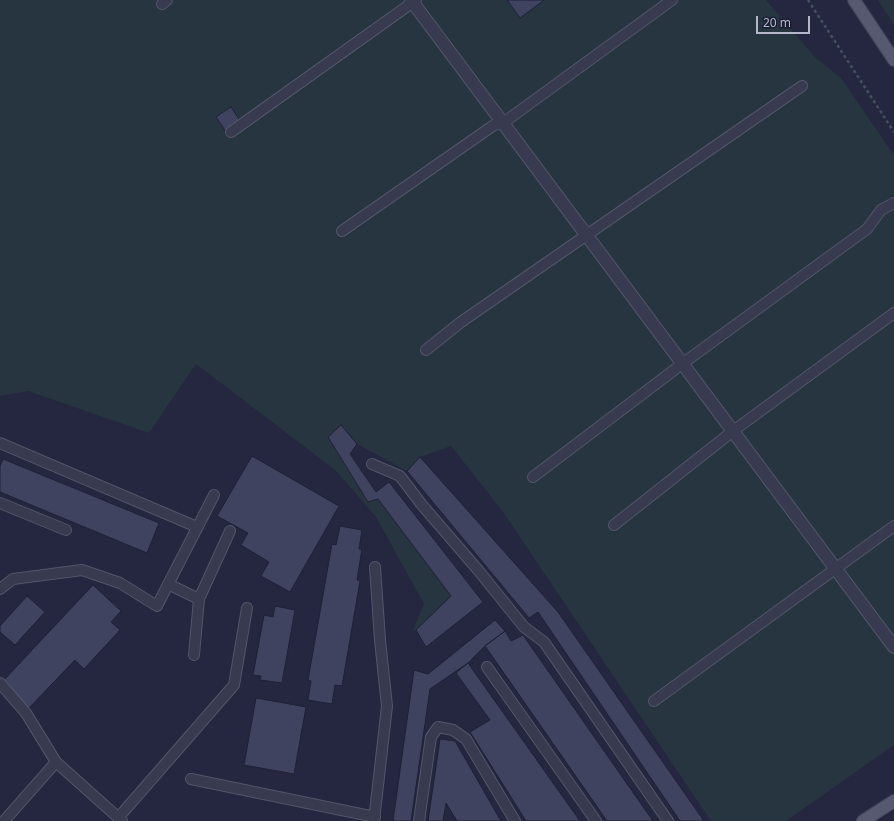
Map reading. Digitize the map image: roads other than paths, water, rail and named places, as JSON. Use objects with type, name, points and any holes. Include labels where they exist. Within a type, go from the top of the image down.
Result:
[{"type":"main road","points":[[854,0],[894,60]]},
{"type":"main road","points":[[863,821],[894,801]]},
{"type":"street","points":[[413,1],[894,647]]},
{"type":"lane","points":[[342,231],[494,125],[503,123],[672,0]]},
{"type":"lane","points":[[231,132],[413,1]]},
{"type":"lane","points":[[426,350],[462,322],[802,86]]},
{"type":"lane","points":[[533,477],[682,364],[867,229],[880,210],[894,203]]},
{"type":"lane","points":[[614,525],[733,431],[894,313]]},
{"type":"lane","points":[[0,443],[197,527]]},
{"type":"lane","points":[[372,464],[400,476],[422,505],[478,570],[524,627],[544,642],[668,821]]},
{"type":"lane","points":[[0,589],[13,579],[82,570],[120,583],[157,606],[214,495]]},
{"type":"lane","points":[[0,503],[66,530]]},
{"type":"lane","points":[[654,701],[894,526]]},
{"type":"lane","points":[[194,655],[199,599],[230,531]]},
{"type":"lane","points":[[191,779],[374,819],[387,706],[380,640],[375,567]]},
{"type":"lane","points":[[168,584],[199,599]]},
{"type":"lane","points":[[0,684],[26,713],[56,762],[120,819],[234,685],[247,608]]},
{"type":"lane","points":[[487,667],[596,821]]},
{"type":"lane","points":[[419,821],[431,737],[438,727],[453,730],[466,739],[515,821]]},
{"type":"lane","points":[[4,821],[56,762]]}]
